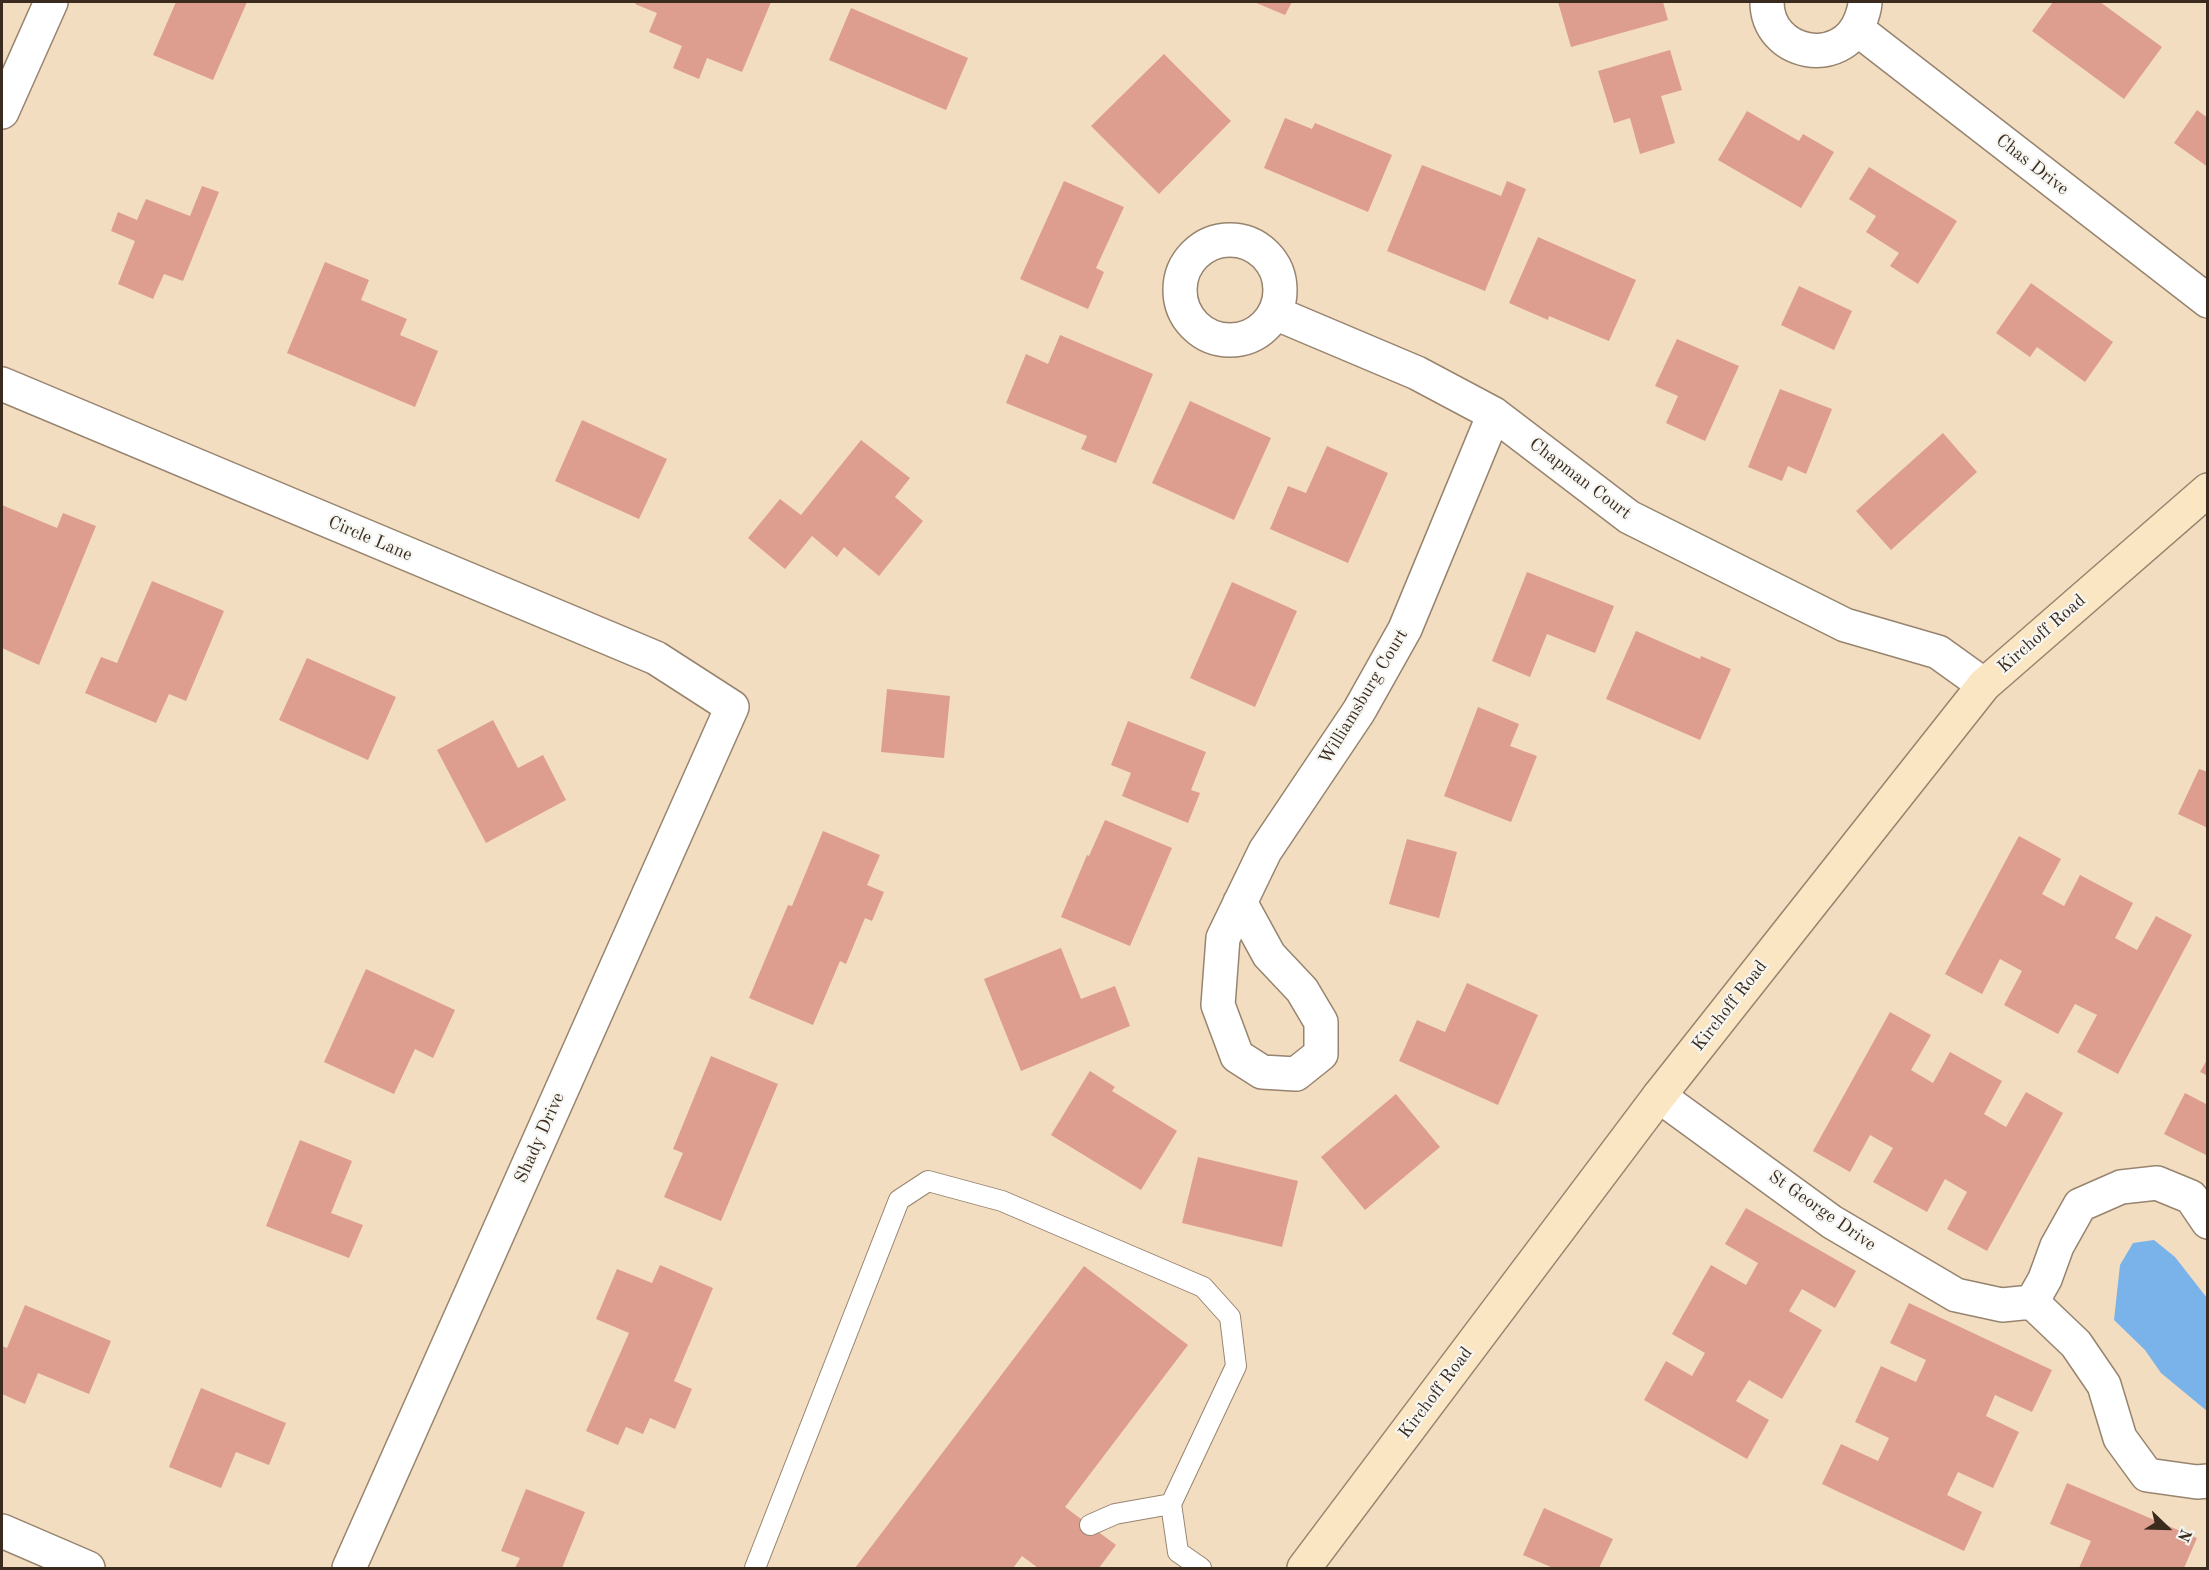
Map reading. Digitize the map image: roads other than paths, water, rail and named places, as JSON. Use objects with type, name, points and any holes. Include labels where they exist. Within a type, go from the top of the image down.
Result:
[{"type":"main road","name":"Kirchoff Road","points":[[1304,1569],[1659,1096],[1984,685],[2208,490]]},
{"type":"street","points":[[2,112],[51,2]]},
{"type":"street","name":"Chas Drive","points":[[1767,2],[1772,24],[1782,38],[1801,49],[1818,51],[1833,48],[1848,39],[1861,15],[2208,301]]},
{"type":"street","name":"Chapman Court","points":[[1275,313],[1417,373],[1494,414],[1629,517],[1845,625],[1938,652],[1984,685]]},
{"type":"street","name":"Circle Lane","points":[[2,384],[656,658],[732,707]]},
{"type":"street","name":"Williamsburg Court","points":[[1240,902],[1269,955],[1302,990],[1321,1022],[1320,1054],[1296,1074],[1262,1072],[1237,1056],[1218,1005],[1223,938],[1240,902],[1265,851],[1359,711],[1405,628],[1494,414]]},
{"type":"street","name":"Shady Drive","points":[[349,1569],[732,707]]},
{"type":"street","name":"St George Drive","points":[[1659,1096],[1832,1222],[1956,1294],[2002,1305],[2032,1302]]},
{"type":"street","points":[[2208,1222],[2191,1197],[2157,1183],[2121,1187],[2080,1206],[2057,1245],[2045,1279],[2032,1302],[2076,1344],[2104,1384],[2120,1438],[2147,1475],[2197,1482],[2208,1481]]},
{"type":"street","points":[[2,1531],[88,1569]]},
{"type":"lane","points":[[755,1569],[899,1200],[928,1180],[1002,1201],[1203,1287],[1230,1317],[1236,1366],[1171,1504],[1179,1552],[1201,1569]]},
{"type":"lane","points":[[1090,1525],[1115,1514],[1171,1504]]},
{"type":"water","points":[[2154,1240],[2175,1257],[2207,1298],[2207,1411],[2161,1373],[2145,1350],[2114,1320],[2120,1265],[2133,1243]]}]
